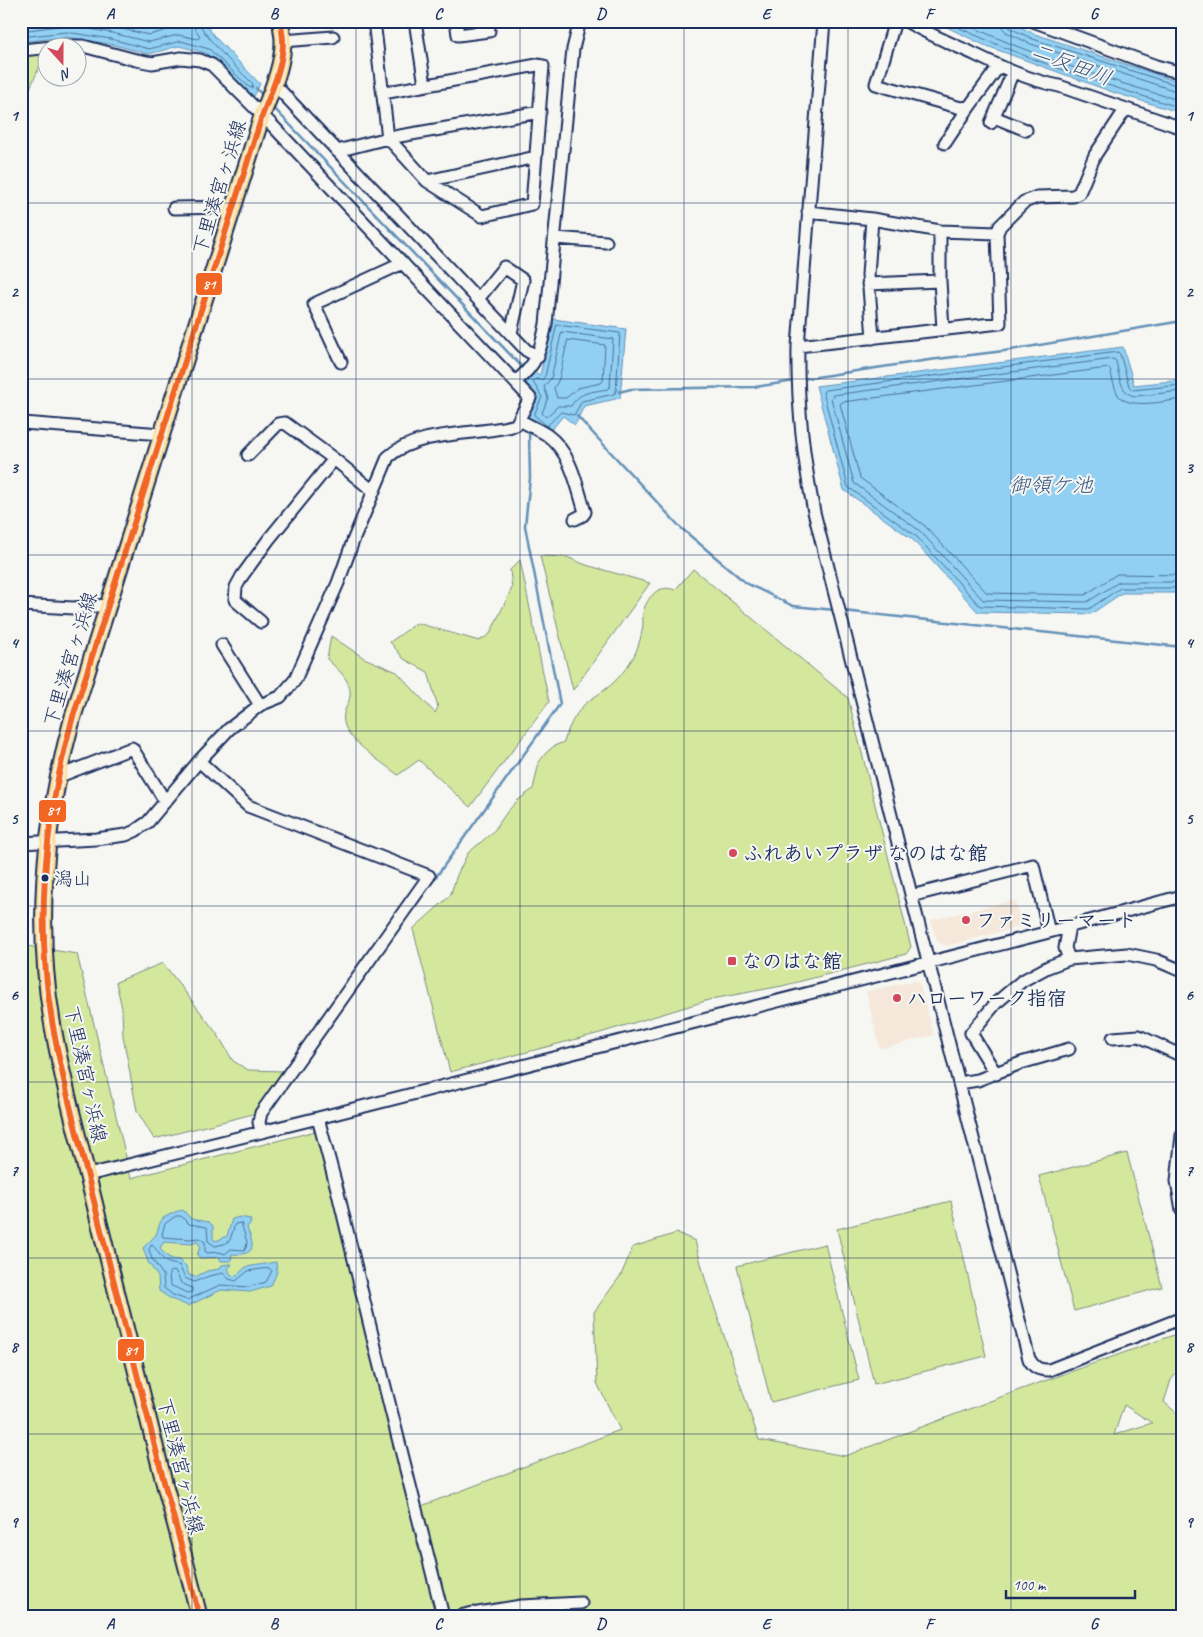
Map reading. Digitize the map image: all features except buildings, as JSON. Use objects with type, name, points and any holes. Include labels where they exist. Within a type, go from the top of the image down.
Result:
[{"type":"main road","name":"下里湊宮ヶ浜線","points":[[199,1616],[58,1052],[48,988],[44,919],[48,843],[57,777],[72,720],[262,116],[274,84],[281,58],[283,41],[281,21]]},
{"type":"street","points":[[374,21],[388,138],[427,180],[482,216],[532,204],[543,66],[537,65],[383,93]]},
{"type":"street","points":[[415,21],[425,85]]},
{"type":"street","points":[[456,21],[458,35],[489,31],[488,21]]},
{"type":"street","points":[[516,381],[535,361],[546,324],[573,49],[580,21]]},
{"type":"street","points":[[824,21],[797,375],[809,486],[1029,1359],[1035,1367],[1041,1370],[1049,1370],[1182,1318]]},
{"type":"street","points":[[895,21],[876,84],[961,108],[969,107]]},
{"type":"street","points":[[906,21],[1013,72],[1182,128]]},
{"type":"street","points":[[1033,21],[1053,25],[1156,66],[1182,73]]},
{"type":"street","points":[[283,41],[333,36]]},
{"type":"street","points":[[21,50],[83,46],[152,63],[181,58],[200,60],[212,66],[403,263],[530,398],[516,425],[502,429],[460,433],[402,447],[388,458],[353,540],[338,583],[295,680],[280,697],[260,705],[230,729],[199,761],[148,822],[126,835],[48,843],[21,843]]},
{"type":"street","points":[[945,142],[999,66]]},
{"type":"street","points":[[1013,72],[993,120],[1026,130]]},
{"type":"street","points":[[274,84],[535,361]]},
{"type":"street","points":[[798,346],[1000,323],[997,234],[1000,226],[1024,202],[1037,197],[1073,196],[1079,193],[1095,155],[1125,110]]},
{"type":"street","points":[[338,151],[388,138],[540,112]]},
{"type":"street","points":[[427,180],[536,157]]},
{"type":"street","points":[[174,208],[234,207]]},
{"type":"street","points":[[808,212],[872,219],[940,231],[997,234]]},
{"type":"street","points":[[872,219],[868,284],[873,338]]},
{"type":"street","points":[[940,231],[940,281],[943,329]]},
{"type":"street","points":[[554,238],[606,242]]},
{"type":"street","points":[[341,362],[314,304],[403,263]]},
{"type":"street","points":[[478,299],[504,267],[523,280],[511,334]]},
{"type":"street","points":[[868,284],[940,281]]},
{"type":"street","points":[[519,420],[547,436],[565,456],[574,474],[585,512],[583,516],[575,519]]},
{"type":"street","points":[[23,423],[161,434]]},
{"type":"street","points":[[248,455],[278,424],[285,423],[373,491]]},
{"type":"street","points":[[261,622],[235,600],[236,587],[269,539],[334,459]]},
{"type":"street","points":[[21,605],[73,608],[107,605]]},
{"type":"street","points":[[222,645],[260,705]]},
{"type":"street","points":[[57,777],[132,748],[165,801]]},
{"type":"street","points":[[199,761],[248,806],[428,876],[261,1113],[259,1122],[261,1132]]},
{"type":"street","points":[[912,896],[1033,866],[1049,932]]},
{"type":"street","points":[[88,1175],[1049,932],[1182,896]]},
{"type":"street","points":[[1069,926],[1065,948],[1069,959]]},
{"type":"street","points":[[996,1074],[971,1033],[996,1003],[1022,981],[1048,967],[1069,959],[1126,954],[1156,960],[1182,971]]},
{"type":"street","points":[[1113,1038],[1139,1036],[1182,1056]]},
{"type":"street","points":[[959,1083],[978,1080],[1021,1063],[1069,1049]]},
{"type":"street","points":[[318,1118],[443,1616]]},
{"type":"street","points":[[1182,1135],[1178,1163],[1178,1181],[1182,1210]]},
{"type":"street","points":[[460,1616],[481,1615],[521,1606],[581,1603]]},
{"type":"shaded area","points":[[1015,900],[1022,926],[947,946],[937,941],[931,920]]},
{"type":"shaded area","points":[[915,981],[919,982],[934,1035],[880,1049],[866,991]]},
{"type":"green space","points":[[21,21],[60,21],[52,38],[38,38],[38,70],[21,108]]},
{"type":"green space","points":[[540,556],[567,557],[586,565],[650,583],[573,690]]},
{"type":"green space","points":[[520,560],[549,702],[470,807],[419,760],[398,775],[354,740],[344,721],[344,713],[350,696],[349,685],[343,675],[327,659],[331,636],[364,658],[397,672],[435,713],[438,707],[428,672],[404,659],[390,642],[417,623],[479,641],[490,634],[512,588],[510,570]]},
{"type":"green space","points":[[693,569],[848,698],[911,947],[906,954],[782,986],[712,999],[600,1033],[450,1072],[413,929],[450,896],[457,875],[468,853],[493,832],[517,801],[533,789],[539,762],[554,746],[564,742],[567,732],[580,709],[610,686],[626,669],[638,647],[643,628],[643,611],[652,595],[665,588],[675,590]]},
{"type":"green space","points":[[21,945],[77,954],[131,1178],[316,1131],[411,1510],[620,1430],[597,1383],[594,1312],[621,1275],[633,1247],[677,1233],[695,1241],[706,1282],[759,1440],[845,1456],[1022,1389],[1182,1332],[1182,1365],[1171,1380],[1164,1402],[1179,1415],[1182,1415],[1182,1616],[21,1616]],"holes":[[[1124,1405],[1152,1423],[1114,1435]]]},
{"type":"green space","points":[[163,963],[218,1035],[233,1061],[248,1070],[283,1071],[257,1113],[154,1139],[137,1111],[123,1036],[122,1008],[116,982]]},
{"type":"green space","points":[[1127,1153],[1162,1287],[1074,1311],[1039,1176]]},
{"type":"green space","points":[[951,1201],[986,1356],[874,1384],[837,1229]]},
{"type":"green space","points":[[825,1244],[859,1380],[771,1402],[737,1266]]},
{"type":"water","points":[[21,21],[204,21],[214,36],[260,84],[253,98],[206,53],[179,46],[149,54],[88,41],[88,38],[38,38],[38,40],[21,42]]},
{"type":"water","name":"二反田川","points":[[934,21],[1008,21],[1035,34],[1182,83],[1182,113],[1115,93],[984,45]]},
{"type":"water","points":[[553,319],[626,329],[620,398],[584,406],[575,425],[563,416],[548,434],[527,416],[537,397],[526,383],[533,371],[540,375]]},
{"type":"water","name":"御領ケ池","points":[[1123,347],[1134,385],[1182,380],[1182,593],[1122,593],[1091,614],[978,612],[912,539],[844,490],[816,386]]},
{"type":"water","points":[[183,1210],[191,1219],[209,1222],[213,1226],[213,1239],[216,1241],[227,1236],[232,1219],[240,1217],[250,1219],[251,1223],[247,1227],[252,1248],[244,1254],[232,1254],[231,1261],[221,1261],[219,1257],[200,1258],[197,1255],[200,1247],[197,1242],[191,1244],[164,1242],[160,1248],[171,1258],[180,1260],[186,1266],[189,1275],[195,1277],[207,1271],[219,1269],[222,1265],[232,1264],[228,1269],[231,1275],[236,1276],[246,1267],[276,1262],[277,1272],[271,1286],[250,1292],[221,1290],[188,1306],[171,1299],[159,1291],[158,1277],[148,1262],[143,1248],[156,1235],[163,1218]]},
{"type":"waterway","points":[[256,88],[264,97]]},
{"type":"waterway","points":[[271,105],[525,370]]},
{"type":"waterway","points":[[803,379],[1004,351],[1182,321]]},
{"type":"waterway","points":[[619,392],[631,389],[755,387],[795,381]]},
{"type":"waterway","points":[[577,416],[681,528],[746,583],[793,606],[835,610]]},
{"type":"waterway","points":[[418,902],[560,704],[525,526],[530,478],[529,433]]},
{"type":"waterway","points":[[843,611],[1182,647]]},
{"type":"transit line","name":"81","points":[[199,1616],[62,1071],[47,983],[44,907],[49,832],[55,794],[72,720],[262,116],[279,70],[283,41],[281,21]]},
{"type":"place","name":"ふれあいプラザ なのはな館","points":[[733,853]]},
{"type":"place","name":"潟山","points":[[45,878]]},
{"type":"place","name":"ファミリーマート","points":[[966,920]]},
{"type":"place","name":"なのはな館","points":[[732,961]]},
{"type":"place","name":"ハローワーク指宿","points":[[897,998]]}]
